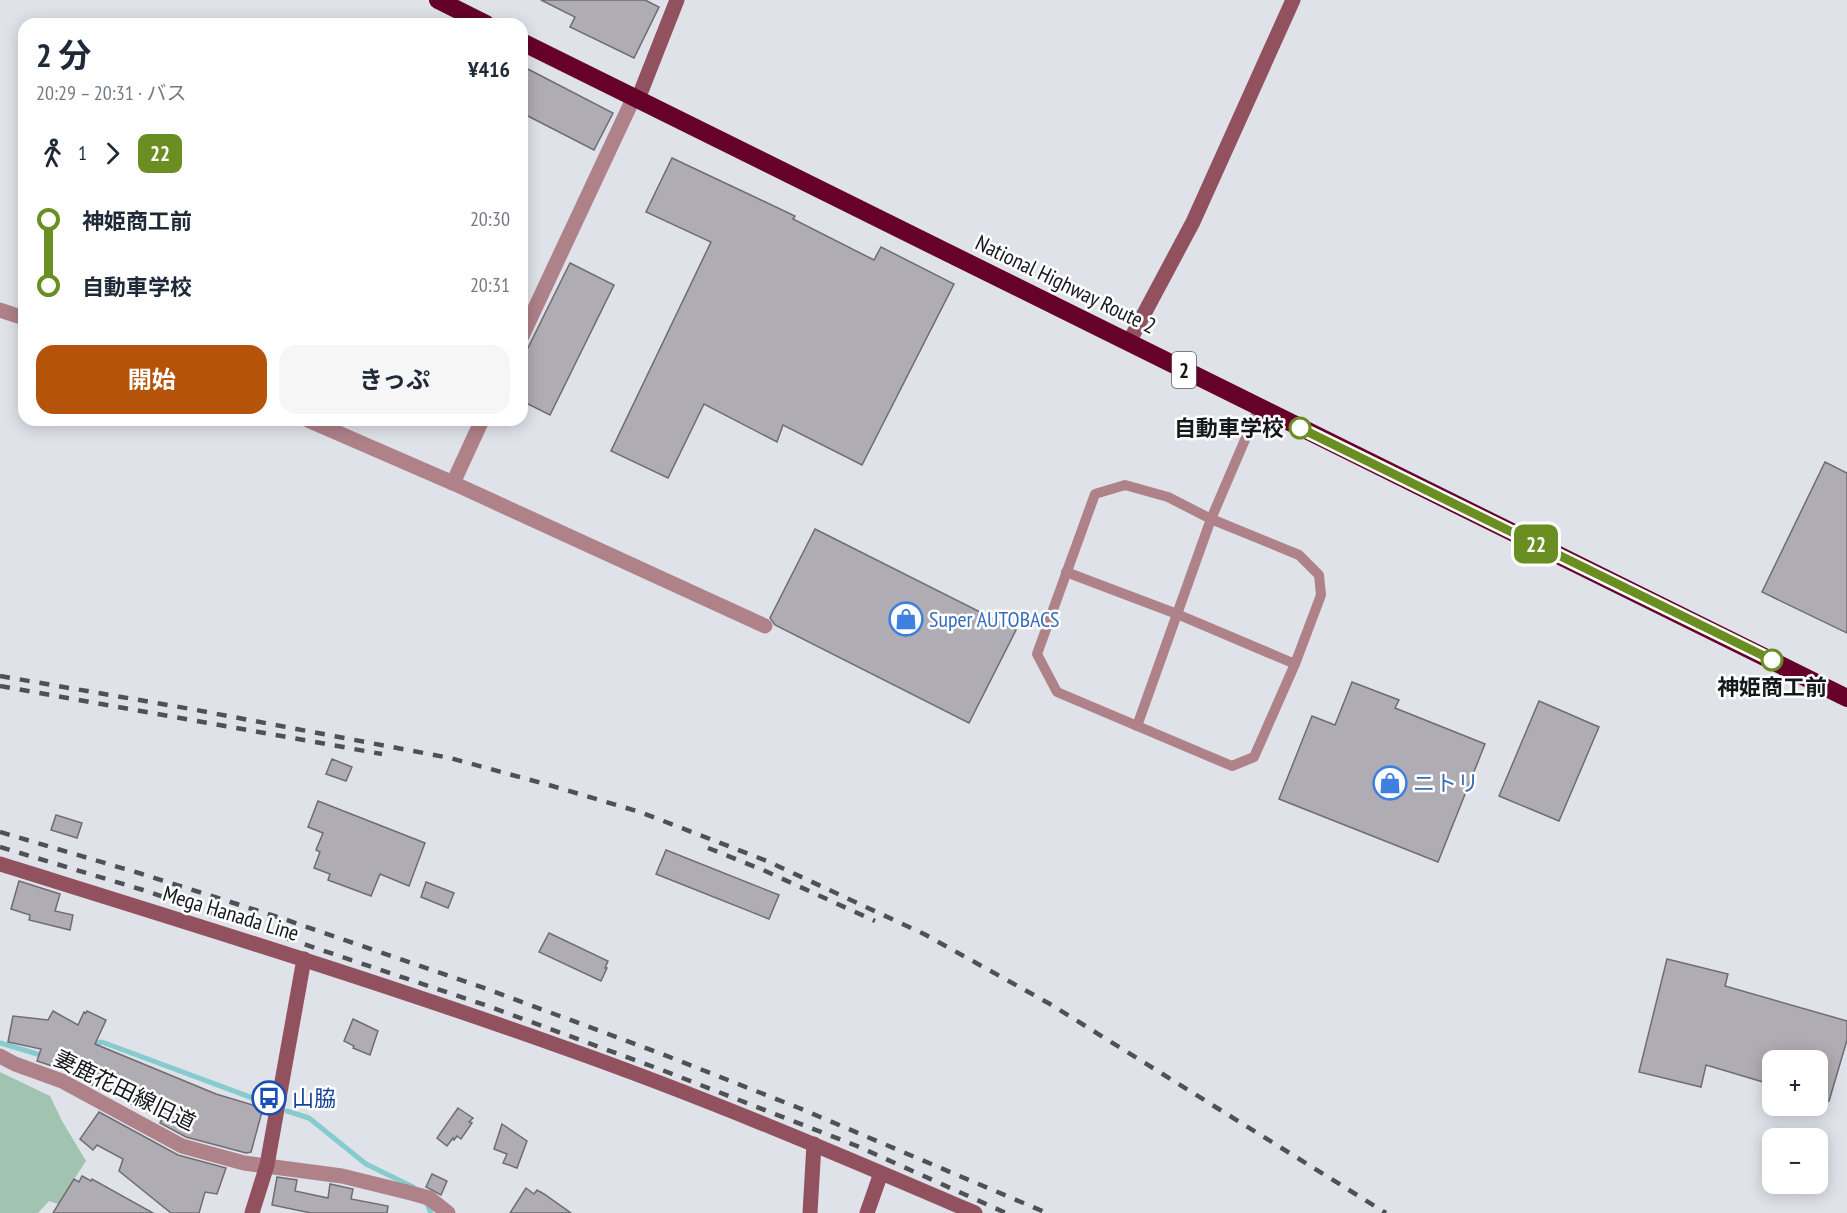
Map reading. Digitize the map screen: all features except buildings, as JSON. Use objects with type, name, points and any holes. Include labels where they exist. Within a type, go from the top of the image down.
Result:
[{"type":"highway","points":[[438,0],[474,18]]},
{"type":"highway","name":"National Highway Route 2","points":[[528,45],[1847,698]]},
{"type":"street","points":[[528,323],[636,98],[677,0]]},
{"type":"street","points":[[1129,342],[1193,222],[1293,0]]},
{"type":"street","points":[[0,310],[18,316]]},
{"type":"street","points":[[322,426],[453,483],[765,626]]},
{"type":"street","points":[[453,483],[479,426]]},
{"type":"street","name":"Mega Hanada Line","points":[[0,864],[304,959],[267,1166],[252,1213]]},
{"type":"street","points":[[304,959],[566,1048],[814,1144],[975,1213]]},
{"type":"street","name":"妻鹿花田線旧道","points":[[0,1056],[15,1064],[62,1081],[182,1146],[244,1163],[342,1176],[411,1193],[429,1198],[448,1213]]},
{"type":"street","points":[[810,1213],[814,1144]]},
{"type":"street","points":[[867,1213],[882,1173]]},
{"type":"lane","points":[[1137,726],[1211,519],[1259,407]]},
{"type":"lane","points":[[1125,485],[1168,497],[1211,519],[1299,555],[1319,574],[1321,595],[1295,664],[1254,757],[1232,766],[1057,692],[1037,654],[1066,572],[1095,494],[1125,485]]},
{"type":"lane","points":[[1066,572],[1177,614],[1295,664]]},
{"type":"green space","points":[[0,1072],[50,1096],[86,1161],[58,1204],[49,1201],[38,1213],[0,1213]]},
{"type":"waterway","points":[[88,1045],[102,1042],[266,1103]]},
{"type":"waterway","points":[[0,1043],[44,1056]]},
{"type":"waterway","points":[[287,1111],[309,1118],[366,1164],[413,1187]]},
{"type":"waterway","points":[[426,1202],[431,1213]]},
{"type":"railway","points":[[0,676],[450,758],[640,812],[767,861],[924,934],[1050,1004],[1386,1213]]},
{"type":"railway","points":[[0,686],[382,754]]},
{"type":"railway","points":[[0,832],[281,918],[487,989],[799,1108],[1047,1213]]},
{"type":"railway","points":[[0,847],[143,890],[485,1005],[662,1070],[857,1146],[1006,1213]]},
{"type":"railway","points":[[708,848],[763,870],[875,921]]},
{"type":"bus line","name":"22","points":[[1300,428],[1772,660]]},
{"type":"place","name":"自動車学校","points":[[1300,428]]},
{"type":"place","name":"Super AUTOBACS","points":[[906,619]]},
{"type":"place","name":"神姫商工前","points":[[1772,660]]},
{"type":"place","name":"ニトリ","points":[[1390,783]]},
{"type":"place","name":"山脇","points":[[269,1098]]}]
